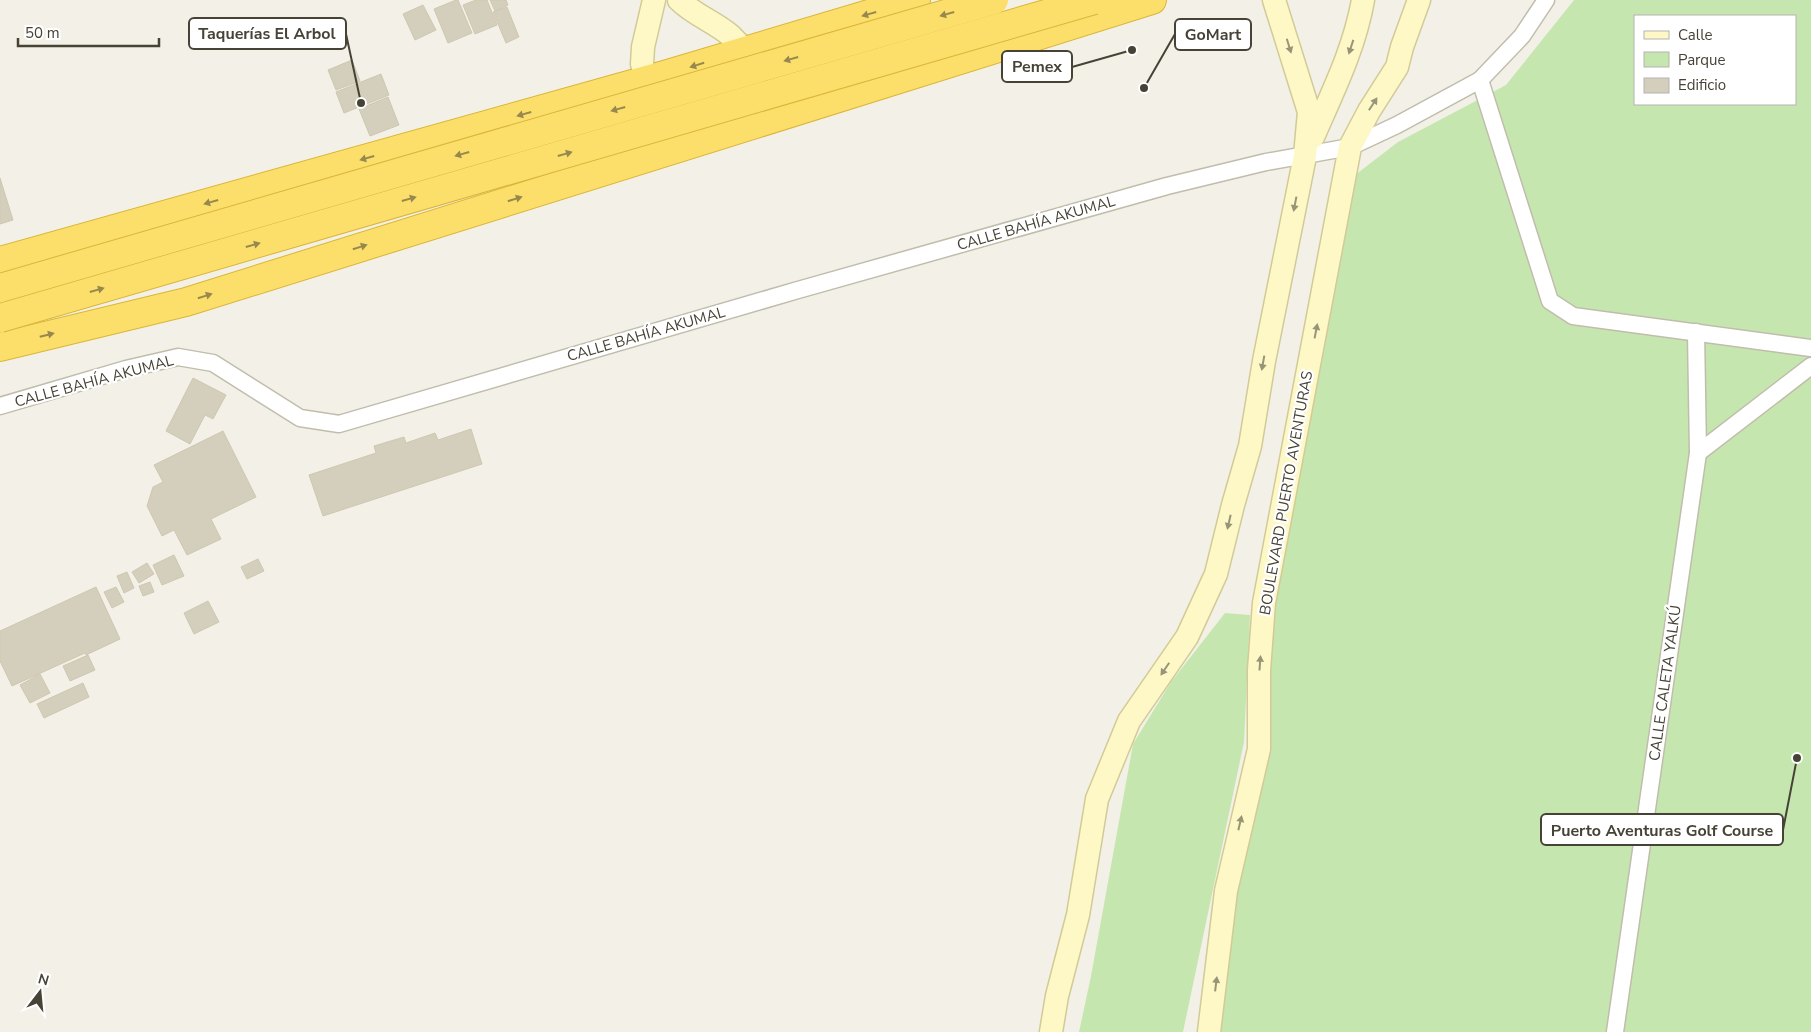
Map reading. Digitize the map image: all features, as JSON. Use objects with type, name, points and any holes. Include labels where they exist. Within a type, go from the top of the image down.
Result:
[{"type":"highway","points":[[0,261],[646,80],[916,0]]},
{"type":"highway","points":[[0,288],[994,0]]},
{"type":"highway","points":[[0,318],[1094,0]]},
{"type":"highway","points":[[0,347],[186,302],[1152,0]]},
{"type":"street","points":[[654,0],[643,47],[642,64],[657,110],[673,133],[688,144]]},
{"type":"street","points":[[679,0],[688,9],[730,35],[744,51],[758,82],[760,106],[756,125]]},
{"type":"street","points":[[1052,1032],[1057,996],[1078,915],[1097,799],[1129,722],[1186,637],[1216,574],[1250,446],[1264,361],[1305,156],[1309,112],[1274,0]]},
{"type":"street","points":[[1305,156],[1346,62],[1358,26],[1363,0]]},
{"type":"street","name":"BOULEVARD PUERTO AVENTURAS","points":[[1209,1032],[1226,891],[1259,749],[1259,670],[1264,603],[1350,147],[1369,111],[1397,67],[1419,0]]},
{"type":"street","name":"CALLE BAHÍA AKUMAL","points":[[0,406],[126,369],[178,357],[213,363],[300,418],[339,424],[798,290],[1148,191],[1266,162],[1350,147],[1396,125],[1480,80],[1522,36],[1546,0]]},
{"type":"street","points":[[1480,80],[1550,301],[1573,316],[1811,348]]},
{"type":"street","name":"CALLE CALETA YALKÚ","points":[[1615,1032],[1698,453],[1696,332]]},
{"type":"street","points":[[1698,453],[1811,366]]},
{"type":"green space","points":[[1574,0],[1811,0],[1811,1032],[1219,1032],[1237,879],[1270,652],[1282,534],[1355,175],[1398,142],[1506,85]]},
{"type":"green space","points":[[1225,613],[1250,615],[1244,742],[1183,1032],[1079,1032],[1133,744],[1171,682]]},
{"type":"building","points":[[458,0],[472,33],[448,43],[434,9]]},
{"type":"building","points":[[476,0],[487,0],[497,25],[475,34],[463,5]]},
{"type":"building","points":[[490,0],[506,0],[508,5],[495,11]]},
{"type":"building","points":[[423,5],[436,30],[415,40],[403,14]]},
{"type":"building","points":[[507,7],[519,37],[506,43],[493,12]]},
{"type":"building","points":[[352,60],[360,81],[336,90],[328,70]]},
{"type":"building","points":[[381,74],[389,95],[344,113],[336,92]]},
{"type":"building","points":[[388,97],[399,125],[370,136],[359,109]]},
{"type":"building","points":[[0,178],[13,220],[0,224]]},
{"type":"building","points":[[193,378],[226,395],[213,419],[205,415],[190,444],[166,431]]},
{"type":"building","points":[[471,429],[482,464],[323,516],[309,475],[376,453],[374,446],[404,437],[406,443],[435,433],[438,440]]},
{"type":"building","points":[[223,431],[256,497],[211,519],[221,539],[187,555],[174,530],[162,536],[147,506],[153,487],[163,482],[154,465]]},
{"type":"building","points":[[174,555],[184,576],[162,585],[153,565]]},
{"type":"building","points":[[258,559],[264,571],[247,579],[241,567]]},
{"type":"building","points":[[147,563],[154,574],[139,583],[132,572]]},
{"type":"building","points":[[127,572],[134,588],[124,593],[117,576]]},
{"type":"building","points":[[150,582],[154,592],[143,596],[139,586]]},
{"type":"building","points":[[96,587],[120,639],[12,686],[0,661],[0,631]]},
{"type":"building","points":[[116,587],[124,602],[112,608],[104,592]]},
{"type":"building","points":[[208,601],[219,622],[194,634],[184,613]]},
{"type":"building","points":[[88,655],[95,670],[70,681],[63,666]]},
{"type":"building","points":[[40,674],[50,693],[30,703],[20,685]]},
{"type":"building","points":[[83,683],[89,697],[44,718],[37,704]]},
{"type":"place","name":"Pemex","points":[[1132,50]]},
{"type":"place","name":"GoMart","points":[[1144,88]]},
{"type":"place","name":"Taquerías El Arbol","points":[[361,103]]},
{"type":"place","name":"Puerto Aventuras Golf Course","points":[[1797,758]]}]
